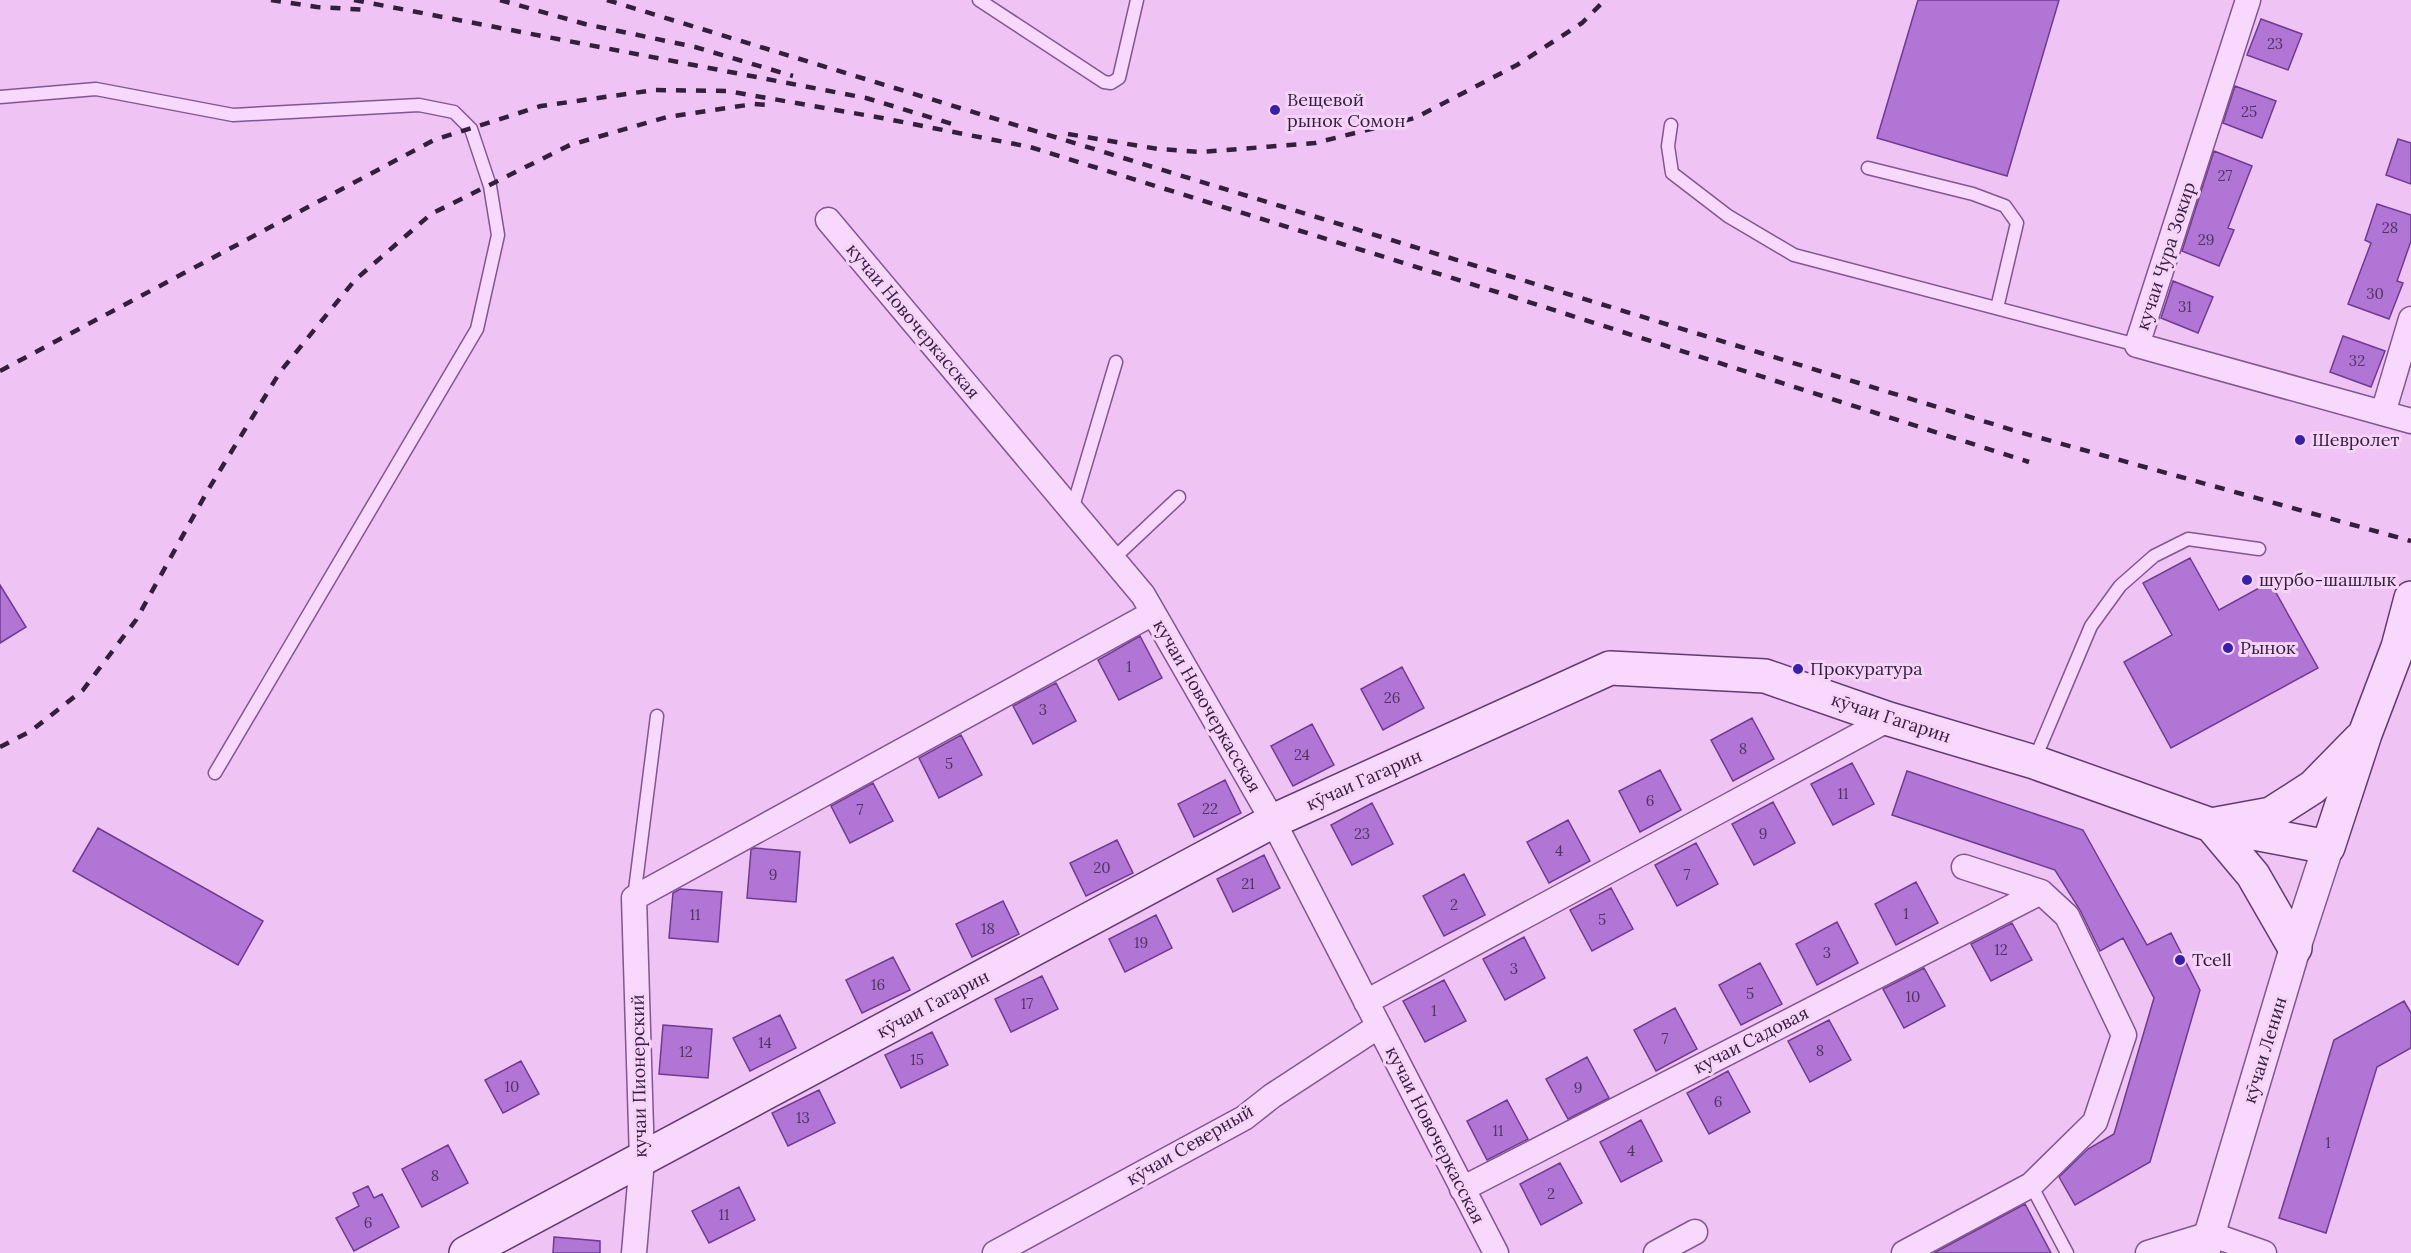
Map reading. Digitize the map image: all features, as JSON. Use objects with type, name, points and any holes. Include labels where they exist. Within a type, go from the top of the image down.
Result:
[{"type":"main road","points":[[2328,847],[2365,734],[2404,645],[2411,598]]},
{"type":"main road","name":"кӯчаи Гагарин","points":[[466,1253],[1273,821],[1610,668],[1765,676],[1889,719],[2034,762],[2211,825],[2328,847]]},
{"type":"main road","points":[[2295,948],[2253,875],[2211,825],[2271,814],[2313,787],[2365,734]]},
{"type":"street","name":"кучаи Чура Зокир","points":[[2248,0],[2137,345],[2411,421]]},
{"type":"street","name":"кучаи Новочеркасская","points":[[828,220],[1143,595],[1273,821],[1496,1253]]},
{"type":"street","points":[[2383,413],[2411,319]]},
{"type":"street","points":[[634,898],[1154,613]]},
{"type":"street","points":[[1366,1002],[1889,719]]},
{"type":"street","name":"кӯчаи Ленин","points":[[2207,1243],[2295,948],[2328,847]]},
{"type":"street","points":[[1904,1253],[2031,1185],[2095,1122],[2124,1035],[2067,916],[2041,892],[1964,867]]},
{"type":"street","name":"кучаи Садовая","points":[[1462,1189],[2041,892]]},
{"type":"street","name":"кучаи Пионерский","points":[[634,898],[642,1160],[634,1253]]},
{"type":"street","name":"кӯчаи Северный","points":[[995,1253],[1244,1118],[1272,1096],[1379,1026]]},
{"type":"street","points":[[1656,1253],[1695,1232]]},
{"type":"street","points":[[2148,1253],[2207,1243],[2264,1253]]},
{"type":"lane","points":[[979,0],[1104,82],[1111,83],[1119,78],[1137,0]]},
{"type":"lane","points":[[0,97],[96,89],[233,115],[419,105],[454,112],[471,129],[490,186],[498,235],[477,329],[215,773]]},
{"type":"lane","points":[[1671,125],[1668,146],[1672,173],[1728,216],[1794,255],[2137,345]]},
{"type":"lane","points":[[1868,168],[1973,194],[2005,206],[2017,223],[1997,308]]},
{"type":"lane","points":[[1072,510],[1116,362]]},
{"type":"lane","points":[[1113,559],[1179,497]]},
{"type":"lane","points":[[2034,762],[2091,626],[2120,586],[2154,556],[2188,539],[2259,549]]},
{"type":"lane","points":[[634,898],[657,716]]},
{"type":"lane","points":[[2031,1185],[2067,1253]]},
{"type":"building","points":[[1918,0],[2059,0],[2007,176],[1877,138]]},
{"type":"building","points":[[2261,19],[2302,34],[2288,70],[2247,55]]},
{"type":"building","points":[[2235,86],[2276,101],[2262,138],[2223,123]]},
{"type":"building","points":[[2398,139],[2411,143],[2411,184],[2386,175]]},
{"type":"building","points":[[2214,151],[2252,166],[2228,228],[2234,230],[2219,266],[2182,251]]},
{"type":"building","points":[[2377,204],[2411,215],[2411,241],[2397,281],[2403,283],[2389,319],[2348,304],[2371,243],[2365,240]]},
{"type":"building","points":[[2173,281],[2213,297],[2198,333],[2161,318]]},
{"type":"building","points":[[2343,336],[2385,351],[2371,387],[2330,372]]},
{"type":"building","name":"Рынок","points":[[2190,558],[2219,610],[2270,582],[2318,668],[2171,748],[2124,662],[2172,635],[2143,583]]},
{"type":"building","points":[[0,585],[26,627],[0,643]]},
{"type":"building","points":[[1140,636],[1162,678],[1119,700],[1098,660]]},
{"type":"building","points":[[1402,667],[1424,708],[1383,730],[1361,689]]},
{"type":"building","points":[[1056,683],[1076,721],[1033,744],[1013,706]]},
{"type":"building","points":[[1752,718],[1774,759],[1733,781],[1711,740]]},
{"type":"building","points":[[1312,724],[1334,765],[1293,786],[1271,746]]},
{"type":"building","points":[[961,735],[982,775],[939,798],[919,758]]},
{"type":"building","points":[[1852,763],[1874,804],[1833,825],[1811,784]]},
{"type":"building","points":[[1660,770],[1681,810],[1640,832],[1619,791]]},
{"type":"building","points":[[1907,771],[2083,830],[2147,945],[2171,933],[2200,990],[2150,1162],[2075,1205],[2059,1177],[2088,1149],[2114,1134],[2154,998],[2123,938],[2100,951],[2080,910],[2055,870],[1892,815]]},
{"type":"building","points":[[1225,780],[1241,813],[1194,837],[1178,804]]},
{"type":"building","points":[[873,783],[893,821],[850,843],[831,806]]},
{"type":"building","points":[[1773,802],[1795,843],[1754,865],[1732,824]]},
{"type":"building","points":[[1372,803],[1393,844],[1352,865],[1331,825]]},
{"type":"building","points":[[1568,820],[1590,861],[1549,883],[1527,842]]},
{"type":"building","points":[[98,828],[263,921],[238,965],[73,871]]},
{"type":"building","points":[[1117,840],[1133,873],[1086,896],[1070,863]]},
{"type":"building","points":[[1696,843],[1718,884],[1677,906],[1655,865]]},
{"type":"building","points":[[754,848],[800,852],[796,902],[747,898],[751,850]]},
{"type":"building","points":[[1264,855],[1280,888],[1233,912],[1217,879]]},
{"type":"building","points":[[1464,874],[1485,915],[1444,936],[1423,896]]},
{"type":"building","points":[[1916,882],[1938,923],[1896,945],[1875,904]]},
{"type":"building","points":[[1611,888],[1633,929],[1592,951],[1570,910]]},
{"type":"building","points":[[680,889],[722,892],[718,942],[669,938],[673,893]]},
{"type":"building","points":[[1003,901],[1019,934],[972,957],[956,924]]},
{"type":"building","points":[[1156,915],[1172,948],[1125,972],[1109,939]]},
{"type":"building","points":[[1837,922],[1858,963],[1817,985],[1796,944]]},
{"type":"building","points":[[2012,923],[2032,960],[1991,981],[1971,944]]},
{"type":"building","points":[[1524,937],[1545,978],[1505,1000],[1483,959]]},
{"type":"building","points":[[893,957],[910,990],[862,1013],[846,980]]},
{"type":"building","points":[[1760,963],[1782,1004],[1741,1025],[1719,985]]},
{"type":"building","points":[[1924,968],[1945,1006],[1904,1028],[1883,989]]},
{"type":"building","points":[[1042,976],[1058,1009],[1011,1032],[995,999]]},
{"type":"building","points":[[1444,980],[1466,1021],[1425,1042],[1403,1001]]},
{"type":"building","points":[[2404,1001],[2411,1013],[2411,1048],[2377,1067],[2326,1233],[2279,1218],[2334,1040]]},
{"type":"building","points":[[1675,1008],[1697,1049],[1656,1071],[1634,1030]]},
{"type":"building","points":[[780,1015],[796,1048],[750,1071],[733,1038]]},
{"type":"building","points":[[1829,1020],[1851,1060],[1810,1082],[1788,1041]]},
{"type":"building","points":[[663,1025],[712,1029],[708,1078],[659,1074]]},
{"type":"building","points":[[932,1032],[948,1065],[901,1088],[885,1055]]},
{"type":"building","points":[[1587,1057],[1609,1098],[1568,1119],[1546,1079]]},
{"type":"building","points":[[521,1061],[539,1094],[503,1113],[485,1080]]},
{"type":"building","points":[[1728,1071],[1750,1112],[1709,1134],[1687,1093]]},
{"type":"building","points":[[819,1090],[835,1123],[788,1146],[772,1113]]},
{"type":"building","points":[[1507,1100],[1528,1139],[1487,1160],[1467,1121]]},
{"type":"building","points":[[1641,1120],[1662,1161],[1621,1182],[1600,1142]]},
{"type":"building","points":[[448,1145],[468,1183],[422,1207],[402,1169]]},
{"type":"building","points":[[1560,1163],[1582,1203],[1541,1225],[1520,1184]]},
{"type":"building","points":[[368,1186],[374,1198],[382,1194],[399,1227],[354,1251],[336,1218],[359,1206],[353,1193]]},
{"type":"building","points":[[739,1187],[755,1220],[709,1243],[692,1211]]},
{"type":"building","points":[[2025,1204],[2051,1253],[1934,1253]]},
{"type":"building","points":[[554,1237],[600,1241],[600,1253],[553,1253]]},
{"type":"railway","points":[[271,0],[317,7],[370,10]]},
{"type":"railway","points":[[354,0],[866,98],[959,126]]},
{"type":"railway","points":[[500,0],[585,24],[695,47],[793,76]]},
{"type":"railway","points":[[607,0],[2019,432],[2411,541]]},
{"type":"railway","points":[[1068,134],[1158,149],[1201,152],[1315,143],[1415,118],[1517,65],[1582,23],[1605,0]]},
{"type":"railway","points":[[0,371],[434,140],[541,106],[655,90],[727,91],[1030,147],[1510,296],[2029,462]]},
{"type":"railway","points":[[0,747],[31,731],[83,690],[136,620],[208,490],[280,372],[355,280],[431,214],[570,145],[667,117],[754,104],[768,105]]},
{"type":"place","name":"Вещевой рынок Сомон","points":[[1275,110]]},
{"type":"place","name":"Шевролет","points":[[2300,440]]},
{"type":"place","name":"шурбо-шашлык","points":[[2247,580]]},
{"type":"place","name":"Рынок","points":[[2228,648]]},
{"type":"place","name":"Прокуратура","points":[[1798,669]]},
{"type":"place","name":"Tcell","points":[[2180,960]]}]
